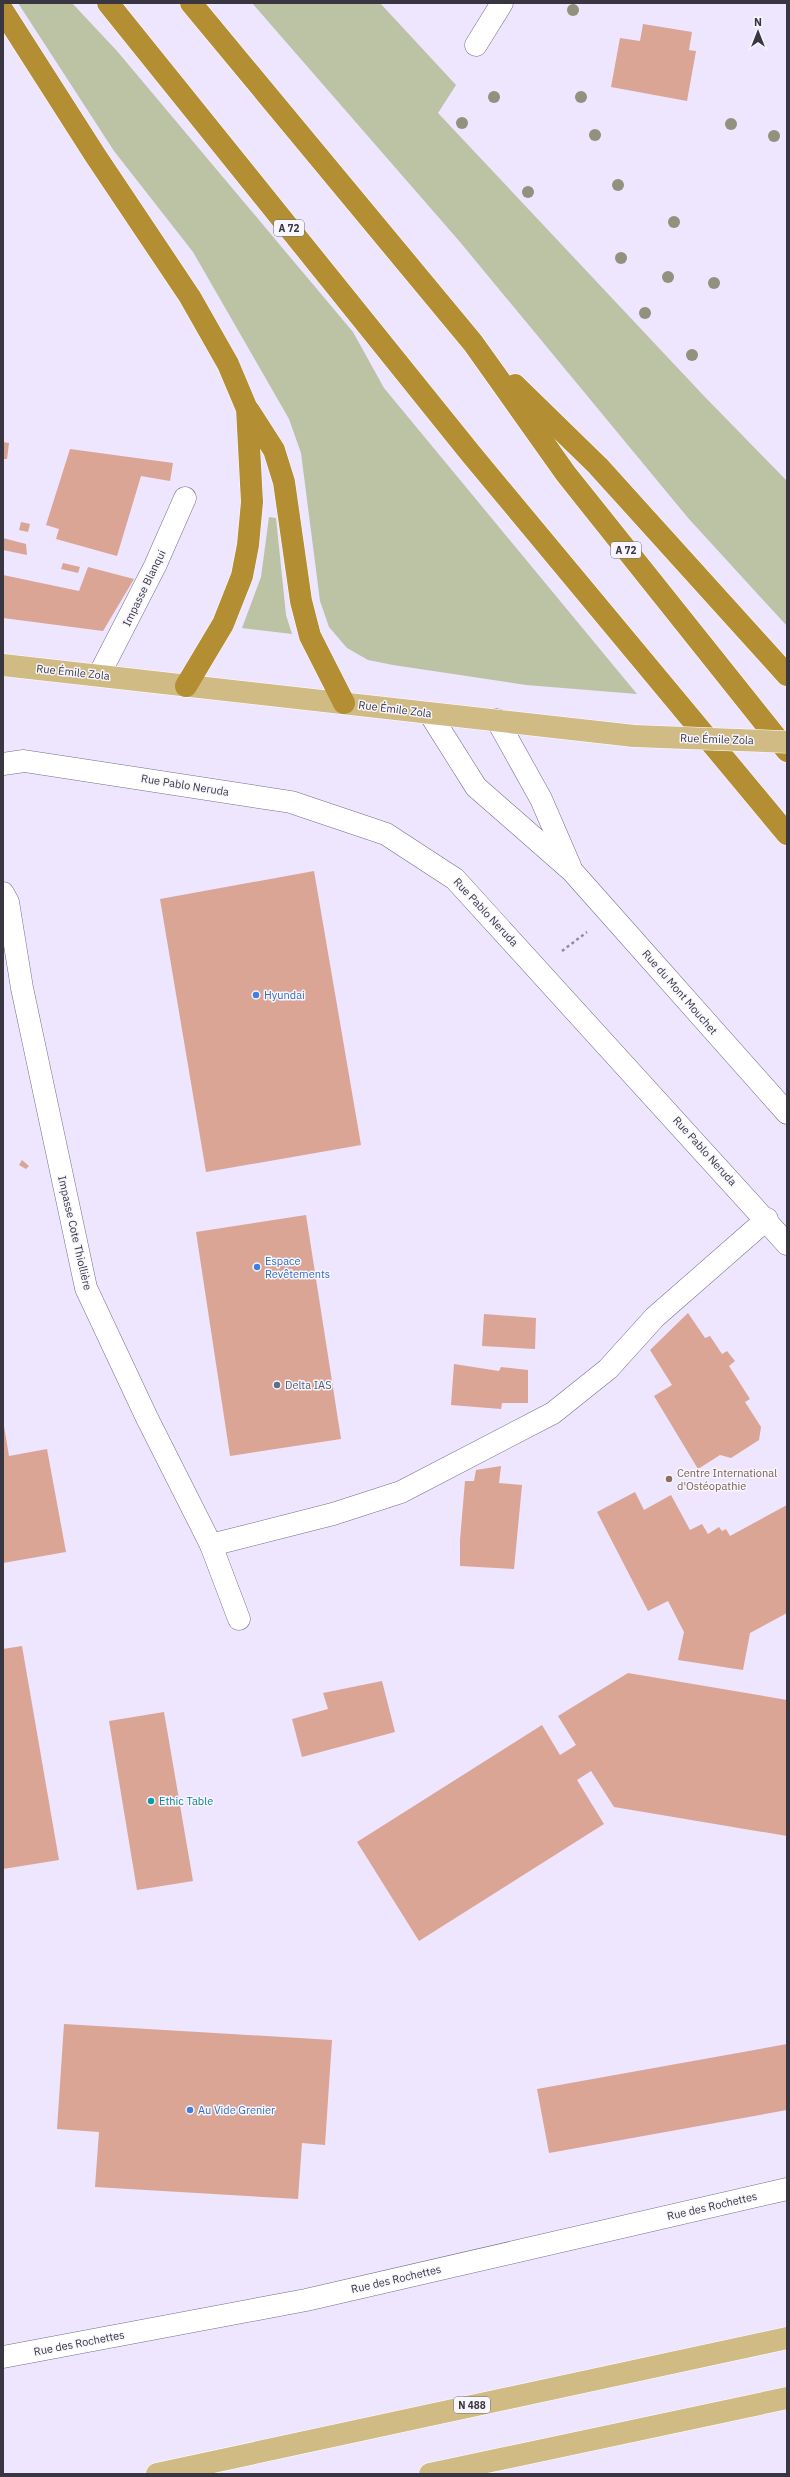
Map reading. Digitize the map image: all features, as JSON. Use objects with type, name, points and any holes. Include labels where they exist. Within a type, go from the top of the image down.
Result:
[{"type":"highway","name":"A 72","points":[[108,3],[466,448],[787,834]]},
{"type":"highway","name":"A 72","points":[[191,3],[473,343],[566,474],[787,751]]},
{"type":"highway","points":[[3,11],[95,155],[190,297],[228,364],[247,408],[274,450],[285,489],[301,601],[310,636],[344,703]]},
{"type":"highway","points":[[473,343],[598,466],[787,675]]},
{"type":"highway","points":[[186,686],[222,624],[242,576],[248,545],[252,502],[247,408]]},
{"type":"main road","name":"Rue Émile Zola","points":[[3,665],[634,736],[787,742]]},
{"type":"main road","name":"N 488","points":[[157,2474],[787,2338]]},
{"type":"main road","points":[[430,2474],[787,2398]]},
{"type":"street","points":[[476,45],[502,3]]},
{"type":"street","name":"Impasse Blanqui","points":[[99,675],[155,566],[185,498]]},
{"type":"street","name":"Rue du Mont Mouchet","points":[[430,714],[476,787],[572,871],[611,913],[787,1114]]},
{"type":"street","name":"Rue du Mont Mouchet","points":[[497,720],[541,799],[572,871]]},
{"type":"street","name":"Rue Pablo Neruda","points":[[3,764],[24,761],[291,802],[386,834],[455,878],[540,969],[767,1219],[787,1244]]},
{"type":"street","name":"Impasse Cote Thiollière","points":[[3,893],[8,902],[22,988],[86,1288],[147,1418],[211,1546],[239,1619]]},
{"type":"street","points":[[211,1546],[333,1514],[401,1492],[553,1413],[608,1369],[655,1317],[767,1219]]},
{"type":"street","name":"Rue des Rochettes","points":[[3,2357],[306,2300],[787,2188]]},
{"type":"path","points":[[540,969],[611,913]]},
{"type":"green space","points":[[18,3],[72,3],[117,51],[353,332],[384,388],[637,694],[526,685],[393,665],[368,660],[347,648],[329,627],[320,601],[301,453],[289,419],[193,252],[114,151]]},
{"type":"green space","points":[[252,3],[380,3],[456,85],[438,113],[704,396],[787,481],[787,626],[689,519],[460,242]]},
{"type":"green space","points":[[269,517],[276,518],[286,615],[292,634],[242,628],[261,577]]},
{"type":"building","points":[[643,24],[692,32],[689,50],[696,51],[687,101],[611,87],[620,38],[640,41]]},
{"type":"building","points":[[3,442],[9,443],[7,459],[3,459]]},
{"type":"building","points":[[70,449],[173,463],[170,481],[141,476],[117,556],[56,539],[59,529],[46,525]]},
{"type":"building","points":[[21,522],[30,524],[28,532],[19,530]]},
{"type":"building","points":[[3,538],[26,544],[27,555],[3,550]]},
{"type":"building","points":[[63,563],[80,567],[78,573],[61,569]]},
{"type":"building","points":[[88,567],[134,579],[103,631],[3,618],[3,575],[79,591]]},
{"type":"building","name":"Hyundai","points":[[314,871],[361,1145],[206,1172],[160,899]]},
{"type":"building","points":[[22,1160],[29,1166],[26,1169],[19,1165]]},
{"type":"building","points":[[306,1215],[341,1439],[230,1456],[196,1232]]},
{"type":"building","points":[[688,1313],[705,1338],[710,1336],[722,1354],[727,1351],[735,1361],[729,1366],[750,1399],[745,1402],[761,1427],[759,1440],[731,1458],[720,1455],[698,1469],[654,1396],[672,1385],[650,1350]]},
{"type":"building","points":[[484,1314],[536,1318],[535,1349],[482,1346]]},
{"type":"building","points":[[454,1364],[499,1371],[501,1367],[528,1370],[528,1403],[502,1403],[501,1409],[451,1405]]},
{"type":"building","points":[[4,1426],[9,1456],[47,1449],[66,1552],[3,1563]]},
{"type":"building","points":[[501,1466],[499,1483],[522,1485],[514,1569],[460,1566],[460,1540],[465,1481],[474,1481],[476,1470]]},
{"type":"building","points":[[635,1492],[644,1510],[671,1495],[690,1530],[702,1524],[708,1534],[719,1527],[722,1531],[726,1529],[730,1536],[787,1505],[787,1613],[750,1633],[743,1670],[678,1660],[684,1632],[668,1601],[648,1611],[597,1512]]},
{"type":"building","points":[[22,1646],[59,1860],[3,1869],[3,1649]]},
{"type":"building","points":[[628,1673],[787,1700],[787,1836],[614,1807],[591,1771],[577,1780],[604,1824],[419,1941],[357,1842],[542,1725],[560,1755],[576,1745],[558,1716]]},
{"type":"building","points":[[382,1681],[395,1732],[302,1757],[292,1719],[328,1709],[323,1693]]},
{"type":"building","name":"Ethic Table","points":[[164,1712],[193,1881],[137,1890],[109,1721]]},
{"type":"building","points":[[64,2024],[332,2040],[325,2145],[302,2143],[298,2199],[95,2187],[99,2132],[57,2129]]},
{"type":"building","points":[[787,2044],[787,2110],[549,2153],[537,2089]]},
{"type":"place","name":"Hyundai","points":[[256,995]]},
{"type":"place","name":"Espace Revêtements","points":[[257,1267]]},
{"type":"place","name":"Delta IAS","points":[[277,1385]]},
{"type":"place","name":"Centre International d'Ostéopathie","points":[[669,1479]]},
{"type":"place","name":"Ethic Table","points":[[151,1801]]},
{"type":"place","name":"Au Vide Grenier","points":[[190,2110]]}]
